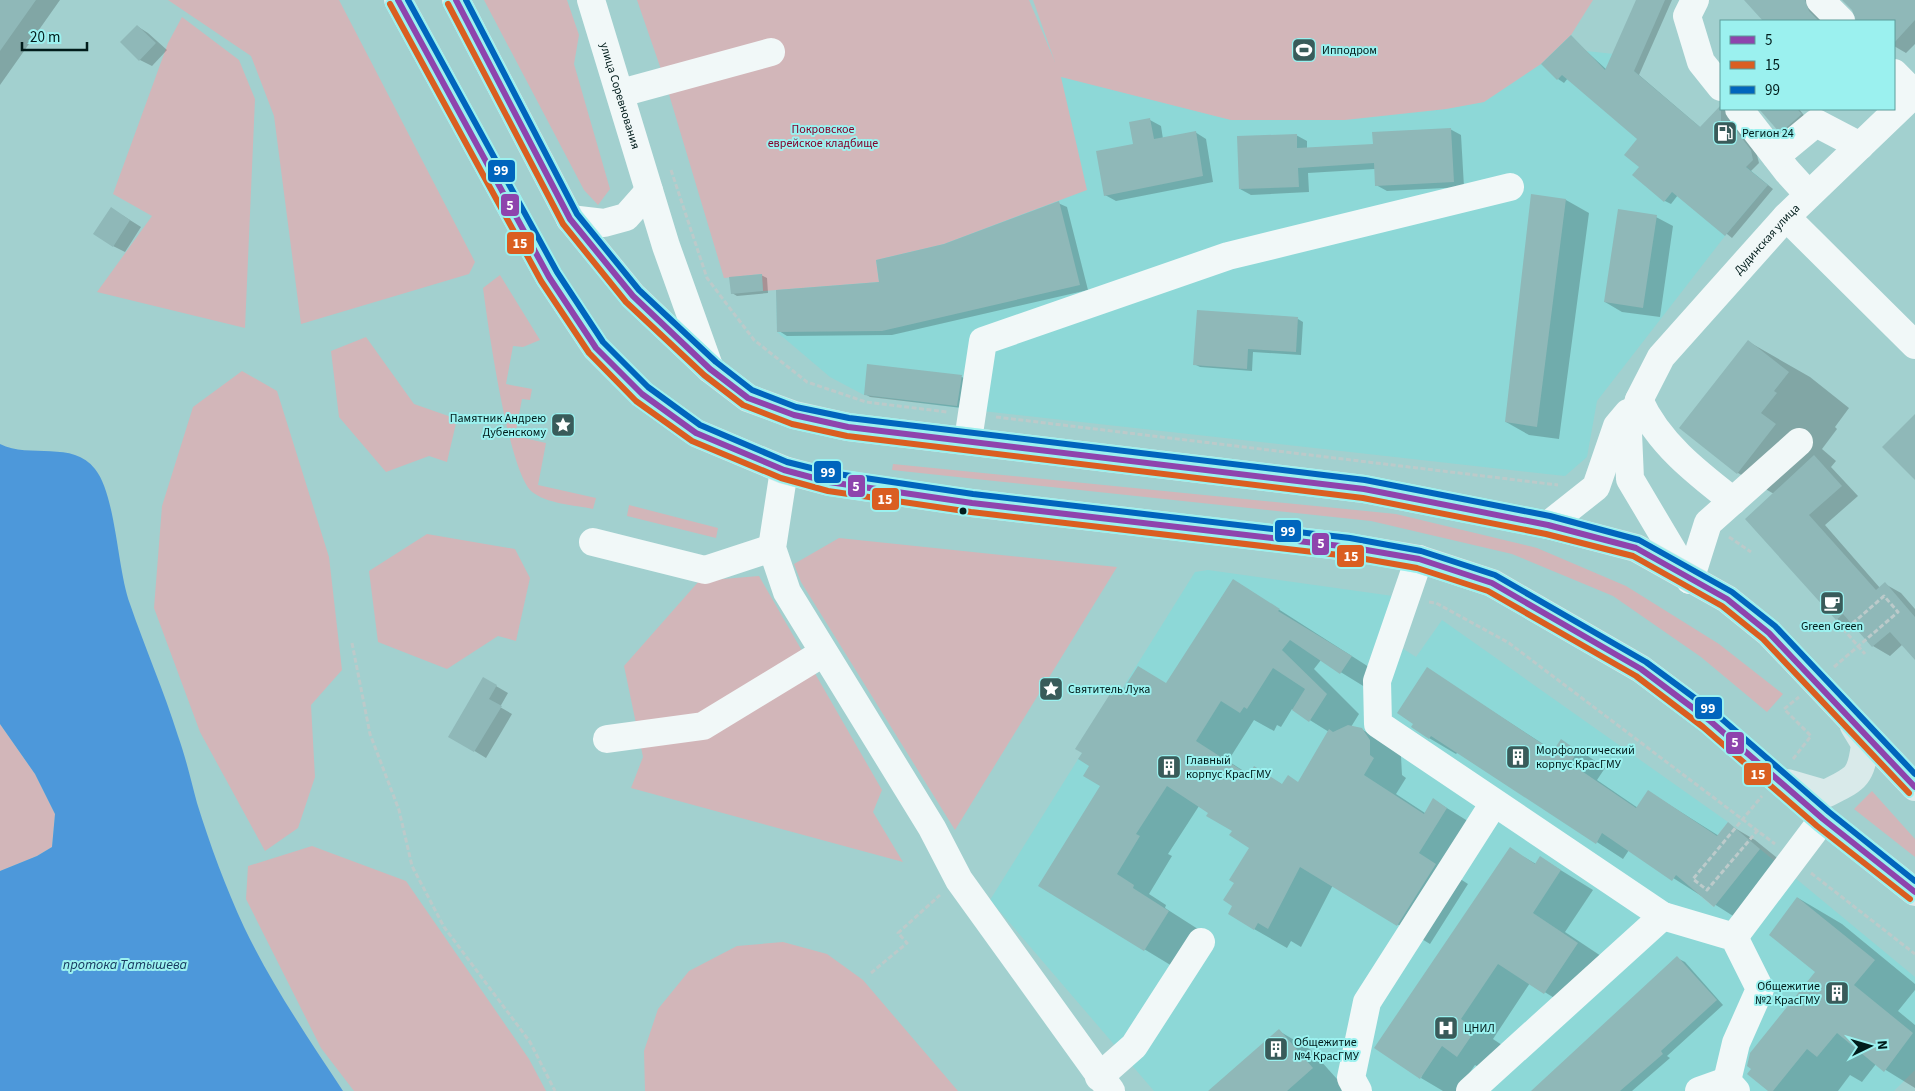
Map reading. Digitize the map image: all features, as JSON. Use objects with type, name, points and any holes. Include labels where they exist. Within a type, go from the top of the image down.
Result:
[{"type":"main road","points":[[398,0],[549,277],[596,348],[642,394],[696,433],[784,470],[829,482],[919,496],[1349,547],[1419,559],[1492,583],[1640,669],[1709,720],[1779,777],[1823,820],[1915,892]]},
{"type":"main road","points":[[456,0],[570,218],[633,296],[710,368],[748,398],[794,415],[848,427],[970,428],[1364,489],[1548,525],[1636,548],[1690,580],[1727,598],[1769,633],[1915,787]]},
{"type":"main road","points":[[1779,777],[1825,794],[1854,779],[1863,765],[1866,744],[1848,717]]},
{"type":"street","name":"улица Соревнования","points":[[591,0],[680,289],[710,368]]},
{"type":"street","points":[[1695,0],[1687,16],[1701,62],[1720,86]]},
{"type":"street","points":[[1820,0],[1840,20]]},
{"type":"street","points":[[620,93],[772,52]]},
{"type":"street","points":[[1895,74],[1915,93]]},
{"type":"street","name":"Дудинская улица","points":[[1639,400],[1661,357],[1786,217],[1915,93]]},
{"type":"street","points":[[1740,110],[1786,171],[1808,194]]},
{"type":"street","points":[[1776,156],[1816,124],[1860,146]]},
{"type":"street","points":[[970,428],[984,341],[1228,256],[1510,187]]},
{"type":"street","points":[[570,218],[604,223],[626,217],[649,191]]},
{"type":"street","points":[[1786,217],[1915,345]]},
{"type":"street","points":[[1639,400],[1646,417],[1687,464],[1733,502]]},
{"type":"street","points":[[1548,525],[1596,487],[1617,426],[1639,400]]},
{"type":"street","points":[[1639,400],[1628,433],[1630,479],[1690,580]]},
{"type":"street","points":[[1690,580],[1708,523],[1799,442]]},
{"type":"street","points":[[784,470],[772,548],[786,592],[932,828],[959,880],[1105,1084],[1134,1046],[1201,942]]},
{"type":"street","points":[[593,542],[705,570],[772,548]]},
{"type":"street","points":[[1419,559],[1377,681],[1378,724],[1663,916],[1734,937],[1760,989],[1736,1043],[1732,1086],[1699,1091]]},
{"type":"street","points":[[607,739],[703,726],[823,653]]},
{"type":"street","points":[[1347,1087],[1367,1002],[1494,803]]},
{"type":"street","points":[[1734,937],[1823,820]]},
{"type":"street","points":[[1470,1091],[1663,916]]},
{"type":"path","points":[[707,278],[754,340],[807,382],[866,402],[970,428],[1560,485]]},
{"type":"path","points":[[1708,523],[1752,552]]},
{"type":"path","points":[[1829,671],[1898,612],[1884,596],[1845,630]]},
{"type":"path","points":[[1404,599],[1436,602],[1509,643],[1758,830],[1915,954]]},
{"type":"path","points":[[1838,623],[1865,654]]},
{"type":"path","points":[[352,642],[370,734],[399,810],[412,866],[444,927],[530,1042],[555,1091]]},
{"type":"path","points":[[1758,830],[1707,890],[1693,879],[1812,736],[1784,709],[1806,690]]},
{"type":"path","points":[[871,973],[907,943],[898,933],[930,902],[959,880]]},
{"type":"shaded area","points":[[1571,35],[1586,51],[1614,54],[1768,185],[1725,236],[1597,401],[1587,457],[1565,476],[973,410],[864,395],[830,377],[777,332],[776,290],[879,282],[876,260],[944,244],[1060,76],[1231,120],[1346,120],[1446,109],[1484,102]]},
{"type":"shaded area","points":[[1208,570],[1393,596],[1382,635],[1416,657],[1442,620],[1728,822],[1682,880],[1713,907],[1760,849],[1915,977],[1915,1070],[1894,1091],[1154,1091],[990,900],[1195,572]]},
{"type":"green space","points":[[168,0],[339,0],[475,262],[469,274],[301,324],[274,116],[251,56]]},
{"type":"green space","points":[[484,0],[567,0],[579,35],[574,64],[610,189],[598,205],[584,190]]},
{"type":"green space","name":"Покровское еврейское кладбище","points":[[637,0],[1029,0],[1055,62],[1033,0],[1593,0],[1571,35],[1541,64],[1484,102],[1446,109],[1344,120],[1231,120],[1061,77],[1087,190],[944,244],[876,260],[879,282],[763,291],[761,274],[724,278],[665,81]]},
{"type":"green space","points":[[182,17],[239,60],[255,99],[245,328],[97,292],[152,216],[113,194],[168,43]]},
{"type":"green space","points":[[500,275],[540,340],[523,347],[513,346],[506,384],[532,389],[530,400],[522,399],[515,436],[546,443],[538,485],[596,498],[593,509],[544,499],[531,491],[514,455],[500,395],[483,288]]},
{"type":"green space","points":[[366,337],[414,404],[457,419],[447,462],[429,456],[386,472],[339,417],[331,351]]},
{"type":"green space","points":[[242,371],[277,391],[329,557],[342,670],[311,705],[315,777],[298,828],[265,851],[200,732],[154,608],[162,506],[193,407]]},
{"type":"green space","points":[[893,464],[1396,514],[1537,548],[1626,586],[1719,644],[1783,694],[1767,712],[1701,657],[1613,596],[1512,554],[1371,521],[892,470]]},
{"type":"green space","points":[[629,505],[718,528],[716,538],[627,516]]},
{"type":"green space","points":[[427,534],[515,549],[530,578],[516,641],[498,636],[447,669],[378,642],[369,571]]},
{"type":"green space","points":[[839,538],[1117,567],[955,830],[801,582],[794,564]]},
{"type":"green space","points":[[759,576],[882,790],[873,812],[903,862],[631,788],[643,757],[624,666],[699,581]]},
{"type":"green space","points":[[0,724],[35,774],[55,814],[52,847],[37,856],[0,871]]},
{"type":"green space","points":[[1872,791],[1915,839],[1915,857],[1854,809]]},
{"type":"green space","points":[[312,846],[406,881],[529,1059],[546,1091],[354,1091],[321,1048],[246,899],[248,866]]},
{"type":"green space","points":[[783,942],[827,954],[863,980],[958,1091],[645,1091],[644,1051],[658,1009],[689,971],[737,946]]},
{"type":"water","name":"протока Татышева","points":[[0,444],[24,450],[63,452],[75,455],[86,460],[95,469],[102,481],[108,496],[130,604],[173,719],[202,819],[225,882],[244,927],[266,970],[343,1091],[0,1091],[0,871],[37,856],[52,847],[55,814],[35,774],[0,724]]},
{"type":"building","points":[[0,0],[36,0],[0,51]]},
{"type":"building","points":[[1636,0],[1665,0],[1634,71],[1700,127],[1720,106],[1721,133],[1731,124],[1751,150],[1753,160],[1746,167],[1768,185],[1725,236],[1672,192],[1664,202],[1632,175],[1639,167],[1624,155],[1637,139],[1562,75],[1557,80],[1541,64],[1571,35],[1605,70]]},
{"type":"building","points":[[1744,0],[1805,0],[1809,11],[1818,20],[1762,20]]},
{"type":"building","points":[[1842,0],[1915,0],[1915,20],[1895,42],[1895,20],[1856,20],[1852,10]]},
{"type":"building","points":[[137,25],[156,43],[139,61],[120,42]]},
{"type":"building","points":[[1760,110],[1798,110],[1802,114],[1780,133]]},
{"type":"building","points":[[1150,118],[1154,139],[1196,131],[1203,176],[1104,196],[1096,151],[1133,144],[1129,122]]},
{"type":"building","points":[[1451,128],[1454,182],[1375,186],[1374,163],[1298,168],[1299,187],[1239,189],[1237,136],[1297,134],[1297,148],[1373,144],[1372,132]]},
{"type":"building","points":[[1531,194],[1566,199],[1537,427],[1505,422]]},
{"type":"building","points":[[1059,201],[1080,285],[882,331],[777,332],[776,290],[879,282],[876,260],[944,244]]},
{"type":"building","points":[[111,207],[130,220],[113,247],[93,234]]},
{"type":"building","points":[[1618,209],[1657,215],[1643,308],[1604,302]]},
{"type":"building","points":[[762,274],[763,291],[731,294],[729,277]]},
{"type":"building","points":[[1197,310],[1298,317],[1296,352],[1248,349],[1247,369],[1193,365]]},
{"type":"building","points":[[1748,340],[1789,372],[1774,391],[1777,393],[1761,413],[1776,424],[1737,474],[1679,428]]},
{"type":"building","points":[[867,364],[962,375],[957,406],[864,395]]},
{"type":"building","points":[[1915,414],[1915,480],[1882,447]]},
{"type":"building","points":[[1814,455],[1842,486],[1809,515],[1876,590],[1885,582],[1915,617],[1915,660],[1890,632],[1872,647],[1843,614],[1836,620],[1745,519]]},
{"type":"building","name":"Главный корпус КрасГМУ","points":[[1233,579],[1280,609],[1278,611],[1352,656],[1340,674],[1290,640],[1282,650],[1327,694],[1309,722],[1292,710],[1305,689],[1273,668],[1247,709],[1244,707],[1240,713],[1221,701],[1196,741],[1249,775],[1254,766],[1282,784],[1288,775],[1298,782],[1329,729],[1333,732],[1348,725],[1362,728],[1370,740],[1370,755],[1374,758],[1364,775],[1424,814],[1433,798],[1447,808],[1419,853],[1436,864],[1397,926],[1300,867],[1268,929],[1258,923],[1254,930],[1228,914],[1232,906],[1223,900],[1234,883],[1229,880],[1249,848],[1229,835],[1232,831],[1206,816],[1208,813],[1167,786],[1136,834],[1140,836],[1117,874],[1134,885],[1133,888],[1169,911],[1144,951],[1038,886],[1100,786],[1083,776],[1089,766],[1078,759],[1082,753],[1075,749],[1110,694],[1112,696],[1117,688],[1122,691],[1138,666],[1166,683]]},
{"type":"building","name":"Морфологический корпус КрасГМУ","points":[[1427,667],[1553,751],[1561,739],[1578,751],[1570,763],[1636,808],[1648,790],[1717,836],[1728,822],[1760,849],[1714,907],[1676,875],[1672,881],[1602,833],[1596,844],[1431,736],[1429,739],[1411,727],[1413,724],[1397,713]]},
{"type":"building","points":[[483,677],[497,685],[489,699],[502,706],[474,752],[448,737]]},
{"type":"building","points":[[1510,847],[1535,864],[1540,856],[1561,870],[1533,913],[1578,943],[1544,994],[1498,964],[1461,1019],[1476,1029],[1457,1057],[1442,1046],[1420,1079],[1374,1048]]},
{"type":"building","name":"Общежитие №2 КрасГМУ","points":[[1797,897],[1875,960],[1854,985],[1913,1033],[1884,1072],[1837,1033],[1817,1057],[1807,1049],[1773,1091],[1768,1091],[1747,1074],[1751,1069],[1747,1066],[1750,1053],[1815,972],[1769,935]]},
{"type":"building","points":[[1677,956],[1717,1000],[1661,1051],[1663,1054],[1620,1091],[1531,1091]]},
{"type":"building","name":"Общежитие №4 КрасГМУ","points":[[1279,1029],[1313,1068],[1287,1091],[1208,1091]]},
{"type":"transit line","name":"5","points":[[398,0],[549,277],[596,348],[642,394],[696,433],[784,470],[829,482],[972,503],[1349,547],[1419,559],[1492,583],[1641,669],[1709,720],[1823,819],[1915,892]]},
{"type":"transit line","name":"99","points":[[408,0],[557,272],[603,342],[648,387],[700,425],[787,462],[831,473],[973,494],[1350,538],[1421,551],[1495,575],[1646,662],[1715,713],[1829,812],[1915,881]]},
{"type":"transit line","name":"5","points":[[456,0],[570,219],[633,296],[710,369],[748,398],[794,415],[848,427],[1364,489],[1548,525],[1636,548],[1727,599],[1769,633],[1915,787]]},
{"type":"transit line","name":"99","points":[[466,0],[577,214],[639,290],[716,362],[752,390],[796,407],[849,418],[1365,480],[1550,516],[1639,540],[1732,592],[1775,626],[1915,774]]},
{"type":"transit line","name":"15","points":[[390,4],[541,281],[589,353],[636,401],[692,441],[781,478],[828,491],[971,512],[1348,556],[1417,568],[1488,591],[1636,676],[1703,727],[1817,826],[1910,899]]},
{"type":"transit line","name":"15","points":[[448,4],[563,224],[626,302],[704,375],[743,405],[792,424],[847,436],[1363,498],[1546,534],[1633,556],[1722,606],[1763,639],[1909,793]]},
{"type":"place","name":"Ипподром","points":[[1304,50]]},
{"type":"place","name":"Регион 24","points":[[1725,133]]},
{"type":"place","name":"Памятник Андрею Дубенскому","points":[[563,425]]},
{"type":"place","name":"Green Green","points":[[1832,603]]},
{"type":"place","name":"Святитель Лука","points":[[1051,689]]},
{"type":"place","name":"Морфологический корпус КрасГМУ","points":[[1518,757]]},
{"type":"place","name":"Главный корпус КрасГМУ","points":[[1169,767]]},
{"type":"place","name":"Общежитие №2 КрасГМУ","points":[[1837,993]]},
{"type":"place","name":"ЦНИЛ","points":[[1446,1028]]},
{"type":"place","name":"Общежитие №4 КрасГМУ","points":[[1276,1049]]}]
